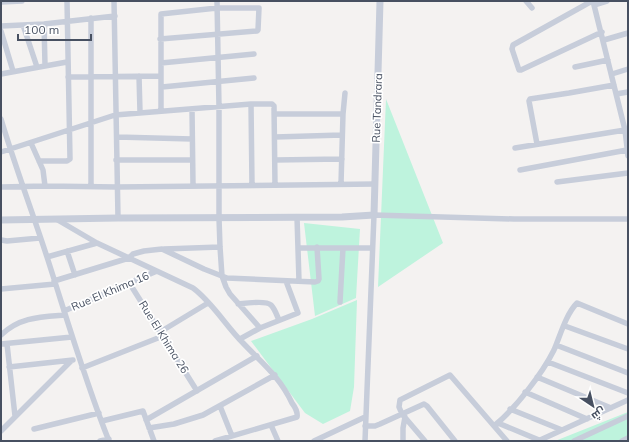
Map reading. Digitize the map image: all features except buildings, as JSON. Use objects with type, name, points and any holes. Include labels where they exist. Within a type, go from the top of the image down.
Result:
[{"type":"street","points":[[1,2],[22,1]]},
{"type":"street","points":[[39,161],[70,160],[67,1]]},
{"type":"street","points":[[114,1],[118,218]]},
{"type":"street","points":[[218,1],[218,82],[220,107],[219,218],[222,276],[226,287],[238,304],[260,328]]},
{"type":"street","name":"Rue Tandrara","points":[[374,215],[380,1]]},
{"type":"street","points":[[526,1],[532,8]]},
{"type":"street","points":[[602,32],[521,70],[519,70],[512,49],[513,45],[593,2],[607,1]]},
{"type":"street","points":[[520,170],[628,153],[625,130],[602,32],[593,2]]},
{"type":"street","points":[[160,39],[258,31],[259,9],[257,7],[217,8],[161,14],[160,39],[162,87],[161,111]]},
{"type":"street","points":[[1,26],[44,24],[115,16]]},
{"type":"street","points":[[91,18],[91,186]]},
{"type":"street","points":[[44,24],[44,66]]},
{"type":"street","points":[[23,25],[37,67]]},
{"type":"street","points":[[1,32],[13,71]]},
{"type":"street","points":[[604,40],[628,32]]},
{"type":"street","points":[[161,63],[254,54]]},
{"type":"street","points":[[575,67],[608,60]]},
{"type":"street","points":[[1,74],[68,62]]},
{"type":"street","points":[[612,74],[628,69]]},
{"type":"street","points":[[139,76],[140,112]]},
{"type":"street","points":[[68,77],[161,76]]},
{"type":"street","points":[[162,87],[254,78]]},
{"type":"street","points":[[537,144],[529,101],[530,98],[569,93],[614,84]]},
{"type":"street","points":[[616,94],[628,92]]},
{"type":"street","points":[[341,184],[343,114],[346,93]]},
{"type":"street","points":[[251,104],[252,185]]},
{"type":"street","points":[[1,152],[115,115],[251,104],[272,104],[274,106],[276,185]]},
{"type":"street","points":[[192,109],[193,186]]},
{"type":"street","points":[[621,114],[628,113]]},
{"type":"street","points":[[274,114],[343,114]]},
{"type":"street","points":[[1,119],[82,368],[109,440],[100,441]]},
{"type":"street","points":[[515,148],[625,130]]},
{"type":"street","points":[[275,137],[342,136]]},
{"type":"street","points":[[117,137],[192,139]]},
{"type":"street","points":[[31,143],[43,170],[45,186]]},
{"type":"street","points":[[275,160],[342,159]]},
{"type":"street","points":[[116,160],[192,160]]},
{"type":"street","points":[[557,182],[628,173]]},
{"type":"street","points":[[1,187],[375,184]]},
{"type":"street","points":[[365,441],[374,215]]},
{"type":"street","points":[[1,220],[374,215],[514,219],[628,219]]},
{"type":"street","points":[[297,217],[299,281]]},
{"type":"street","points":[[56,219],[97,243],[193,288],[240,340],[275,375],[290,398],[298,415],[295,418],[215,441]]},
{"type":"street","points":[[1,240],[7,241],[40,238]]},
{"type":"street","points":[[47,257],[97,243]]},
{"type":"street","points":[[1,289],[55,283],[129,258],[133,254],[144,251],[220,246]]},
{"type":"street","points":[[162,250],[222,276],[235,279],[318,281],[317,247]]},
{"type":"street","points":[[298,248],[372,248]]},
{"type":"street","points":[[340,302],[343,248]]},
{"type":"street","points":[[67,251],[75,275]]},
{"type":"street","name":"Rue El Khima 16","points":[[1,335],[14,325],[27,319],[64,313],[157,271]]},
{"type":"street","points":[[240,340],[260,328],[298,312],[286,281]]},
{"type":"street","name":"Rue El Khima 26","points":[[130,284],[197,391]]},
{"type":"street","points":[[82,368],[162,334],[208,303]]},
{"type":"street","points":[[496,424],[525,392],[548,362],[576,303],[628,324]]},
{"type":"street","points":[[238,304],[269,304],[273,307],[279,320]]},
{"type":"street","points":[[564,326],[628,349]]},
{"type":"street","points":[[16,416],[4,344],[72,337]]},
{"type":"street","points":[[556,345],[628,373]]},
{"type":"street","points":[[146,420],[257,356]]},
{"type":"street","points":[[9,367],[79,359]]},
{"type":"street","points":[[1,431],[71,361]]},
{"type":"street","points":[[548,362],[628,393]]},
{"type":"street","points":[[149,428],[174,424],[192,419],[220,406],[275,375]]},
{"type":"street","points":[[425,441],[403,415],[399,408],[400,400],[450,375],[496,424],[507,441]]},
{"type":"street","points":[[537,377],[611,408]]},
{"type":"street","points":[[525,392],[587,419]]},
{"type":"street","points":[[496,424],[538,441],[628,400]]},
{"type":"street","points":[[365,426],[374,426],[403,415],[422,404],[425,404],[455,441]]},
{"type":"street","points":[[220,406],[232,436]]},
{"type":"street","points":[[510,409],[562,430]]},
{"type":"street","points":[[102,421],[144,411],[154,441]]},
{"type":"street","points":[[34,430],[99,414]]},
{"type":"street","points":[[403,415],[403,441]]},
{"type":"street","points":[[574,441],[628,416]]},
{"type":"street","points":[[314,441],[365,417]]},
{"type":"street","points":[[271,425],[278,441]]},
{"type":"street","points":[[622,441],[628,438]]},
{"type":"green space","points":[[386,99],[443,243],[378,287]]},
{"type":"green space","points":[[304,223],[360,229],[356,298],[315,316]]},
{"type":"green space","points":[[357,300],[354,387],[350,411],[323,424],[305,413],[251,341],[312,319]]},
{"type":"green space","points":[[628,412],[628,441],[555,441]]}]
